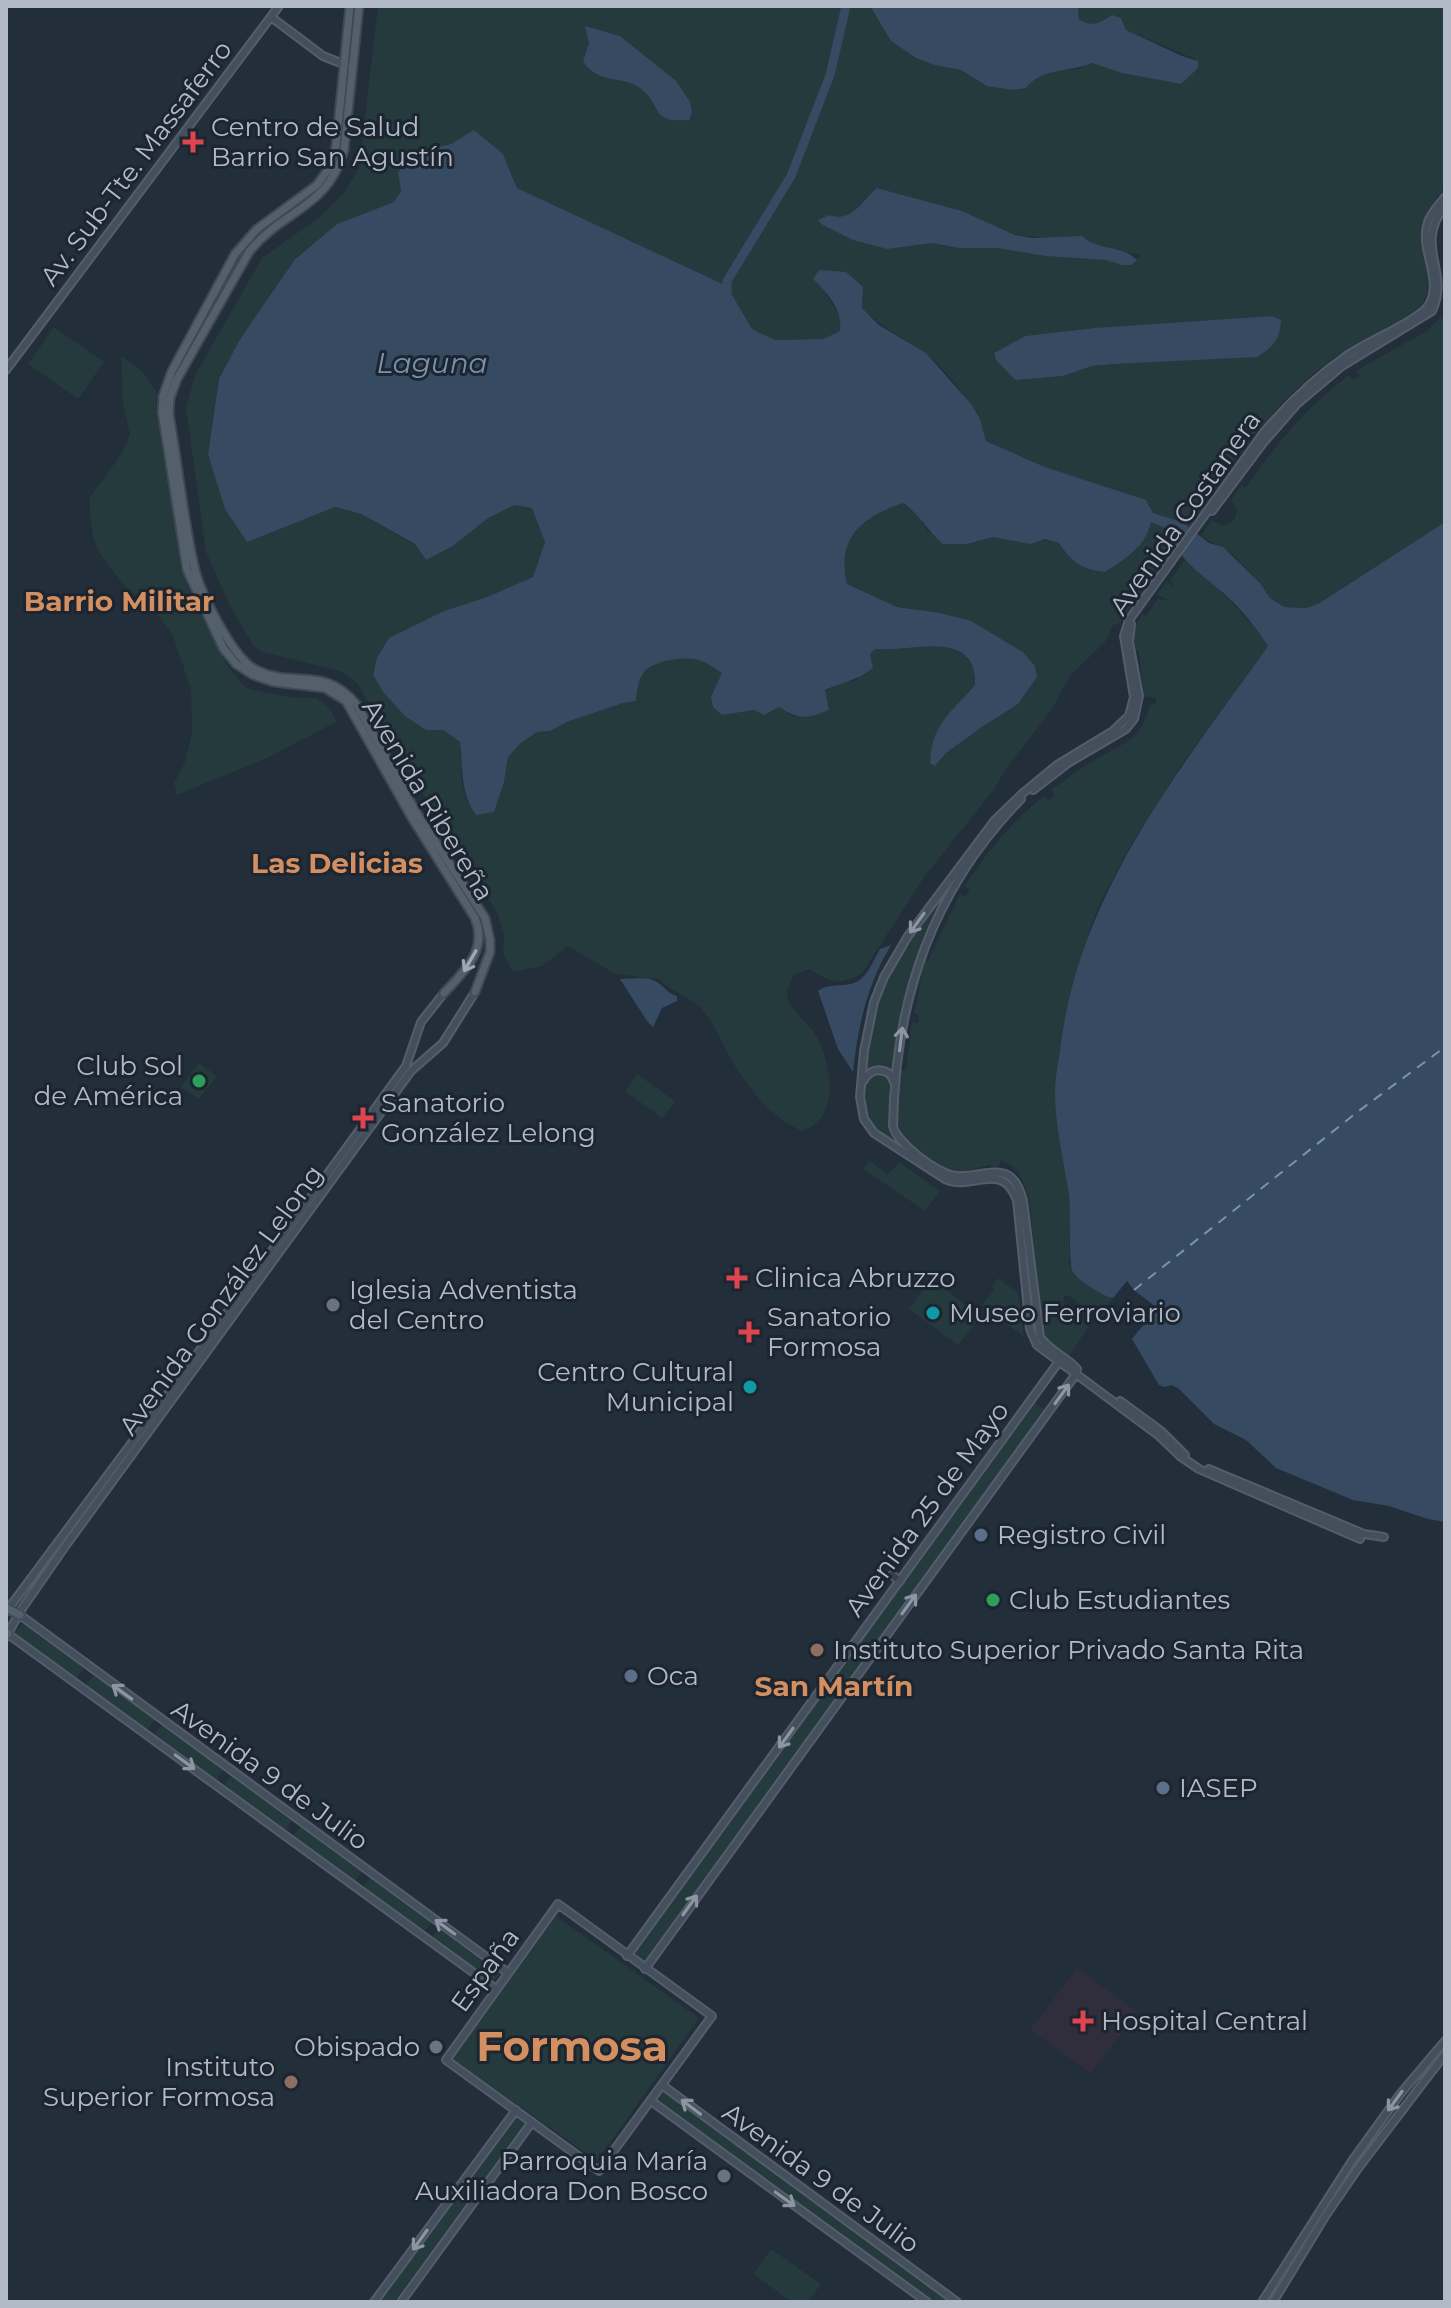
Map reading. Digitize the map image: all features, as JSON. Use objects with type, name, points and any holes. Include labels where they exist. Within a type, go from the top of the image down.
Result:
[{"type":"main road","name":"Av. Sub-Tte. Massaferro","points":[[6,370],[279,6]]},
{"type":"main road","name":"Avenida Ribereña","points":[[350,6],[336,146],[330,167],[317,185],[257,229],[235,254],[172,371],[163,396],[162,412],[187,570],[223,648],[236,664],[253,675],[274,682],[325,688],[346,701],[412,818],[475,918],[479,933],[476,951],[469,967],[444,993]]},
{"type":"main road","name":"Avenida Ribereña","points":[[359,6],[344,150],[335,176],[323,191],[263,236],[249,252],[177,379],[170,398],[169,414],[194,567],[221,627],[235,652],[257,670],[268,675],[323,680],[344,690],[357,705],[416,812],[485,918],[490,952],[475,992]]},
{"type":"main road","points":[[271,17],[323,56],[353,68]]},
{"type":"main road","name":"Avenida Costanera","points":[[1433,264],[1425,232],[1429,219],[1445,197]]},
{"type":"main road","name":"Avenida Costanera","points":[[1384,1537],[1364,1534],[1202,1466],[1161,1431],[1037,1345],[1033,1338],[1017,1200],[1010,1187],[996,1178],[988,1177],[965,1183],[951,1182],[874,1133],[862,1113],[861,1084],[866,1035],[874,1002],[884,977],[908,936],[995,820],[1039,779],[1126,729],[1134,719],[1139,696],[1129,642],[1131,626],[1265,431],[1302,391],[1345,356],[1428,307],[1433,292],[1432,227],[1445,205]]},
{"type":"main road","name":"Avenida Costanera","points":[[1060,1360],[1044,1343],[1038,1329],[1020,1190],[1011,1179],[1000,1173],[952,1176],[904,1146],[893,1126],[903,1022],[929,933],[948,895],[978,848],[1002,818],[1085,750]]},
{"type":"main road","name":"Avenida González Lelong","points":[[7,1634],[66,1545],[408,1074],[443,1043],[475,992]]},
{"type":"main road","name":"Avenida González Lelong","points":[[7,1610],[406,1066],[421,1022],[444,993]]},
{"type":"main road","points":[[861,1084],[869,1073],[879,1070],[890,1074],[896,1085]]},
{"type":"main road","name":"Avenida 25 de Mayo","points":[[627,1956],[1060,1360]]},
{"type":"main road","name":"Avenida Costanera","points":[[1077,1372],[1199,1469],[1360,1539]]},
{"type":"main road","name":"Avenida 25 de Mayo","points":[[645,1969],[1077,1372]]},
{"type":"main road","name":"Avenida 9 de Julio","points":[[7,1610],[20,1615],[508,1973]]},
{"type":"main road","name":"Avenida 9 de Julio","points":[[7,1634],[496,1989]]},
{"type":"main road","name":"España","points":[[516,2110],[446,2060],[496,1989],[558,1904],[627,1956]]},
{"type":"main road","points":[[374,2302],[516,2110],[599,2171],[651,2101],[712,2016],[627,1956]]},
{"type":"main road","points":[[1262,2302],[1352,2161],[1401,2093],[1445,2041]]},
{"type":"main road","points":[[1273,2302],[1351,2179],[1445,2054]]},
{"type":"main road","name":"Avenida 9 de Julio","points":[[662,2085],[957,2302]]},
{"type":"main road","name":"Avenida 9 de Julio","points":[[651,2101],[927,2302]]},
{"type":"main road","points":[[401,2302],[532,2122]]},
{"type":"street","points":[[892,1575],[900,1581]]},
{"type":"shaded area","name":"Hospital Central","points":[[1077,1968],[1137,2012],[1091,2073],[1030,2030]]},
{"type":"green space","points":[[378,6],[870,6],[891,41],[961,70],[987,86],[1033,79],[1048,72],[1078,69],[1092,63],[1127,74],[1181,84],[1197,60],[1126,30],[1121,19],[1086,24],[1079,19],[1078,6],[1445,6],[1445,187],[1421,229],[1428,279],[1425,298],[1405,318],[1320,368],[1282,403],[1231,463],[1202,505],[1195,499],[1202,511],[1190,528],[986,441],[971,406],[946,373],[927,355],[862,308],[863,287],[822,287],[842,320],[840,331],[823,339],[775,340],[752,329],[727,286],[517,188],[503,154],[451,144],[429,148],[394,202],[337,224],[295,258],[219,379],[208,453],[215,473],[302,519],[334,507],[361,514],[415,545],[426,560],[453,546],[487,519],[514,505],[532,508],[545,542],[533,577],[444,611],[423,623],[377,658],[373,674],[383,692],[460,742],[462,782],[467,802],[494,812],[508,757],[521,743],[537,732],[550,731],[567,722],[636,701],[643,674],[668,660],[694,658],[723,673],[718,684],[722,715],[779,706],[794,717],[830,689],[857,680],[869,654],[875,649],[953,649],[965,656],[973,668],[975,686],[939,728],[930,763],[939,762],[946,753],[1018,704],[1037,677],[1035,666],[1023,652],[971,621],[894,606],[847,584],[845,568],[849,541],[865,522],[889,508],[904,503],[916,513],[928,531],[967,544],[993,537],[1059,542],[1078,564],[1105,572],[1136,551],[1148,521],[1182,539],[1158,571],[1152,569],[1154,571],[1144,586],[1135,573],[1135,581],[1143,588],[1119,624],[1113,625],[1105,642],[1069,677],[1051,711],[925,876],[862,973],[840,981],[829,980],[809,969],[794,975],[787,990],[788,999],[818,1039],[827,1064],[830,1091],[822,1115],[814,1125],[802,1131],[779,1118],[751,1089],[700,1007],[659,979],[615,974],[568,946],[542,966],[513,972],[503,954],[504,936],[497,912],[357,683],[340,671],[262,652],[254,646],[229,604],[206,552],[186,407],[196,373],[262,258],[321,216],[344,193],[359,168]],"holes":[[[878,188],[962,211],[1015,235],[1088,242],[1141,255],[1131,265],[996,248],[950,246],[920,240],[887,249],[853,240],[821,224],[829,215],[837,217],[851,213]],[[1272,316],[1189,360],[1092,366],[1063,376],[1015,380],[996,360],[994,353],[1025,336],[1094,328]]]},
{"type":"green space","points":[[1440,318],[1445,320],[1445,522],[1318,604],[1306,608],[1284,607],[1270,598],[1232,554],[1201,536],[1212,520],[1223,526],[1235,519],[1237,508],[1231,500],[1241,485],[1245,488],[1280,442],[1319,400],[1349,375],[1353,380],[1360,376],[1357,370],[1425,332]]},
{"type":"green space","points":[[54,327],[104,362],[78,399],[28,364]]},
{"type":"green space","points":[[121,356],[142,371],[157,393],[156,413],[180,567],[227,665],[246,688],[288,697],[317,698],[331,710],[336,722],[267,758],[177,795],[174,783],[185,762],[192,733],[191,689],[172,633],[147,602],[127,587],[112,570],[97,548],[92,530],[89,498],[122,453],[130,434],[123,403]]},
{"type":"green space","points":[[1186,558],[1240,611],[1268,646],[1180,767],[1130,847],[1099,905],[1089,932],[1055,1091],[1070,1204],[1069,1263],[1074,1273],[1113,1298],[1097,1317],[1069,1296],[1064,1296],[1063,1305],[1089,1326],[1069,1356],[1044,1337],[1029,1201],[1017,1171],[1001,1160],[998,1168],[989,1165],[955,1174],[904,1141],[898,1132],[900,1070],[906,1070],[912,1022],[918,1023],[919,1015],[914,1013],[923,972],[910,1016],[907,1015],[925,950],[929,952],[926,964],[960,894],[966,897],[970,890],[965,886],[991,850],[1032,806],[1044,796],[1048,801],[1055,795],[1051,790],[1134,735],[1141,727],[1150,705],[1156,704],[1156,698],[1144,696],[1139,653],[1134,649],[1135,629],[1142,614],[1146,616],[1158,599],[1169,600],[1157,595],[1167,581],[1174,587],[1170,580]]},
{"type":"green space","points":[[950,883],[915,962],[901,1009],[894,1072],[876,1066],[865,1069],[872,1018],[891,969]]},
{"type":"green space","name":"Club Sol de América","points":[[199,1063],[217,1076],[199,1099],[181,1087]]},
{"type":"green space","points":[[637,1074],[675,1101],[662,1118],[625,1091]]},
{"type":"green space","points":[[875,1074],[885,1075],[890,1080],[888,1129],[894,1142],[873,1125],[866,1113],[863,1085]]},
{"type":"green space","points":[[870,1161],[887,1174],[886,1177],[899,1162],[940,1191],[925,1211],[863,1169]]},
{"type":"green space","points":[[998,1278],[1018,1293],[1024,1337],[982,1305],[995,1289],[992,1286]]},
{"type":"green space","points":[[935,1282],[973,1310],[977,1322],[958,1345],[909,1309],[926,1285]]},
{"type":"green space","points":[[1035,1402],[1045,1410],[644,1963],[633,1955]]},
{"type":"green space","points":[[23,1623],[82,1666],[84,1669],[75,1679],[16,1637],[16,1631]]},
{"type":"green space","points":[[94,1675],[153,1718],[146,1731],[87,1689],[87,1683]]},
{"type":"green space","points":[[163,1724],[222,1767],[217,1779],[211,1779],[155,1738]]},
{"type":"green space","points":[[232,1775],[291,1817],[286,1830],[282,1831],[224,1789]]},
{"type":"green space","points":[[302,1826],[361,1868],[356,1880],[352,1882],[294,1840],[294,1834]]},
{"type":"green space","points":[[371,1877],[430,1919],[432,1922],[423,1933],[364,1891],[364,1885]]},
{"type":"green space","points":[[556,1916],[699,2018],[597,2161],[453,2059]]},
{"type":"green space","points":[[441,1927],[499,1970],[501,1973],[492,1983],[433,1941],[433,1935]]},
{"type":"green space","points":[[664,2090],[953,2302],[931,2302],[656,2101]]},
{"type":"green space","points":[[515,2115],[525,2123],[394,2302],[380,2302]]},
{"type":"green space","points":[[771,2249],[821,2284],[808,2302],[792,2302],[753,2274]]},
{"type":"water","points":[[870,6],[1078,6],[1079,19],[1083,22],[1096,23],[1112,15],[1121,18],[1126,30],[1198,61],[1198,68],[1181,84],[1122,73],[1092,63],[1048,73],[1032,81],[1026,88],[1013,90],[987,86],[961,70],[916,58],[891,41]]},
{"type":"water","points":[[585,26],[620,36],[676,81],[690,102],[692,112],[689,120],[667,119],[640,88],[604,77],[590,69],[583,62],[589,43]]},
{"type":"water","name":"Laguna","points":[[474,130],[503,154],[517,188],[727,286],[752,329],[775,340],[823,339],[840,331],[837,309],[813,279],[819,270],[846,272],[863,287],[862,308],[879,325],[926,353],[971,404],[980,419],[986,441],[1045,467],[1146,500],[1153,513],[1182,522],[1209,543],[1223,547],[1260,583],[1270,598],[1284,607],[1306,608],[1318,604],[1445,522],[1445,1522],[1389,1506],[1353,1500],[1276,1468],[1246,1440],[1214,1424],[1179,1389],[1172,1385],[1159,1385],[1132,1339],[1157,1308],[1127,1281],[1113,1298],[1108,1297],[1080,1280],[1071,1267],[1069,1195],[1055,1105],[1070,993],[1110,886],[1137,836],[1200,740],[1268,646],[1238,607],[1186,560],[1167,529],[1151,522],[1139,546],[1105,572],[1078,564],[1059,543],[1045,539],[1030,544],[993,537],[967,544],[943,544],[904,503],[876,515],[856,531],[846,553],[847,584],[897,607],[971,621],[1023,652],[1035,666],[1037,677],[1018,704],[946,753],[935,766],[930,763],[934,738],[951,711],[975,685],[973,667],[965,655],[953,649],[875,649],[870,654],[873,668],[825,690],[829,710],[803,717],[779,707],[764,715],[754,710],[722,715],[713,707],[711,697],[722,673],[698,660],[675,659],[661,662],[645,671],[639,681],[636,701],[567,722],[550,731],[537,732],[521,743],[508,757],[494,812],[476,815],[465,789],[460,742],[443,730],[426,730],[405,716],[383,692],[373,675],[377,658],[389,638],[444,611],[533,577],[545,542],[532,508],[514,505],[487,519],[453,546],[426,560],[415,544],[361,514],[335,507],[247,542],[225,509],[208,454],[219,379],[239,341],[295,259],[337,224],[394,202],[401,191],[398,172],[416,152],[451,144]]},
{"type":"water","points":[[877,188],[962,211],[1015,235],[1033,238],[1082,236],[1095,244],[1125,252],[1137,260],[1131,265],[1122,265],[1106,260],[932,243],[887,249],[853,240],[818,220],[829,215],[837,217],[851,213]]},
{"type":"water","points":[[1272,316],[1281,320],[1279,333],[1271,346],[1257,357],[1092,366],[1063,376],[1015,380],[996,360],[994,353],[1025,336],[1094,328]]},
{"type":"water","points":[[891,945],[865,1006],[853,1072],[838,1049],[818,991],[857,982],[867,972],[880,949]]},
{"type":"water","points":[[620,979],[651,979],[677,996],[677,1001],[662,1008],[653,1027]]},
{"type":"waterway","points":[[727,295],[727,281],[791,176],[830,75],[846,6]]},
{"type":"ferry route","points":[[1134,1290],[1356,1113],[1445,1047]]},
{"type":"place","name":"Centro de Salud Barrio San Agustín","points":[[193,142]]},
{"type":"place","name":"Club Sol de América","points":[[199,1081]]},
{"type":"place","name":"Sanatorio González Lelong","points":[[363,1118]]},
{"type":"place","name":"Clinica Abruzzo","points":[[737,1278]]},
{"type":"place","name":"Iglesia Adventista del Centro","points":[[333,1305]]},
{"type":"place","name":"Museo Ferroviario","points":[[933,1313]]},
{"type":"place","name":"Sanatorio Formosa","points":[[749,1332]]},
{"type":"place","name":"Centro Cultural Municipal","points":[[750,1387]]},
{"type":"place","name":"Registro Civil","points":[[981,1535]]},
{"type":"place","name":"Club Estudiantes","points":[[993,1600]]},
{"type":"place","name":"Instituto Superior Privado Santa Rita","points":[[817,1650]]},
{"type":"place","name":"Oca","points":[[631,1676]]},
{"type":"place","name":"IASEP","points":[[1163,1788]]},
{"type":"place","name":"Hospital Central","points":[[1083,2021]]},
{"type":"place","name":"Obispado","points":[[436,2047]]},
{"type":"place","name":"Instituto Superior Formosa","points":[[291,2082]]},
{"type":"place","name":"Parroquia María Auxiliadora Don Bosco","points":[[724,2176]]},
{"type":"district","name":"Barrio Militar","points":[[119,601]]},
{"type":"district","name":"Las Delicias","points":[[337,863]]},
{"type":"district","name":"San Martín","points":[[834,1686]]},
{"type":"district","name":"Formosa","points":[[572,2046]]}]
